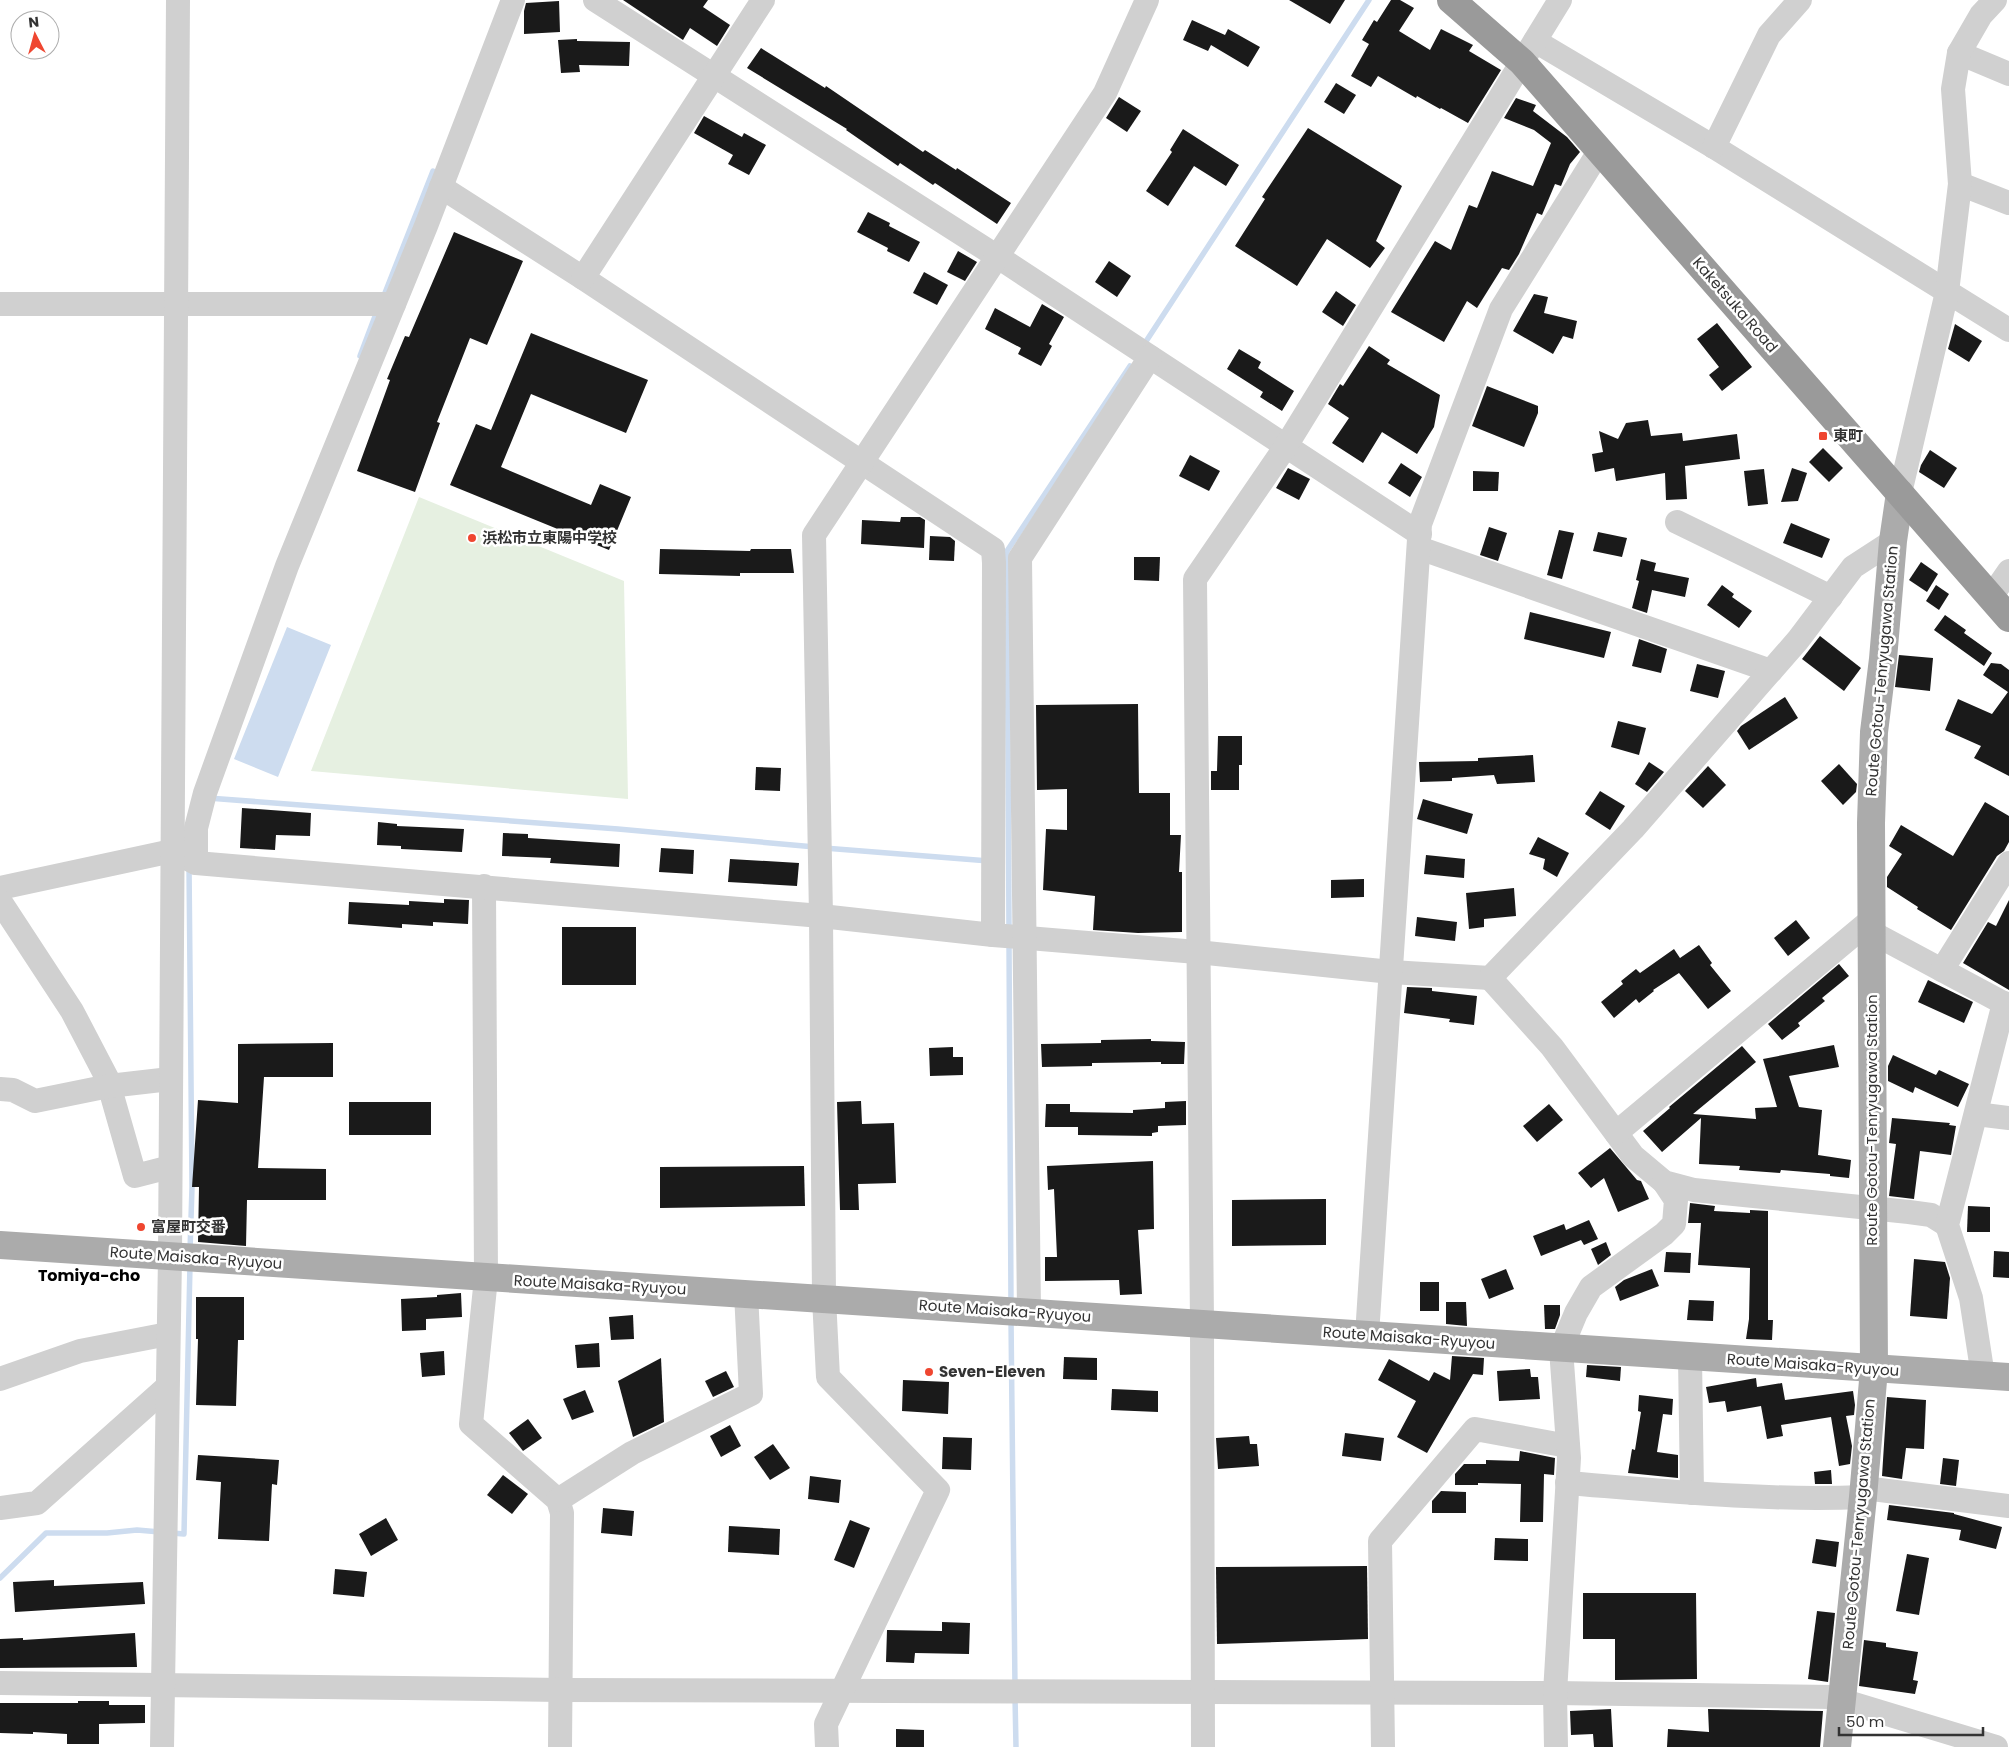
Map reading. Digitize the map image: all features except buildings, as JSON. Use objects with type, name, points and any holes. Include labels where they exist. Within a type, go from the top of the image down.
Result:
[{"type":"highway","name":"Kaketsuka Road","points":[[1451,0],[1529,52],[1600,150],[2009,618]]},
{"type":"main road","name":"Route Gotou-Tenryugawa Station","points":[[1837,1747],[1874,1369],[1871,823],[1874,732],[1883,659],[1893,541],[1900,493]]},
{"type":"main road","name":"Route Maisaka-Ryuyou","points":[[0,1245],[1996,1377]]},
{"type":"street","points":[[162,1747],[166,1388],[170,1257],[178,0]]},
{"type":"street","points":[[196,863],[196,828],[205,793],[287,566],[441,187],[513,0]]},
{"type":"street","points":[[595,0],[998,257],[1286,446],[1419,541],[1771,671]]},
{"type":"street","points":[[583,278],[763,0]]},
{"type":"street","points":[[827,1747],[826,1724],[938,1490],[828,1376],[824,1298],[821,916],[814,535],[1105,93],[1147,0]]},
{"type":"street","points":[[1203,1747],[1202,1323],[1195,579],[1286,446],[1560,0]]},
{"type":"street","points":[[1714,147],[1769,35],[1800,0]]},
{"type":"street","points":[[1900,493],[1947,292],[1960,184],[1953,89],[1959,53],[1982,15],[1995,0]]},
{"type":"street","points":[[1529,52],[1714,147],[2009,330]]},
{"type":"street","points":[[1959,53],[2009,74]]},
{"type":"street","points":[[1367,1335],[1420,524],[1501,309],[1600,150]]},
{"type":"street","points":[[1960,184],[2009,203]]},
{"type":"street","points":[[441,187],[583,278],[993,549],[993,935]]},
{"type":"street","points":[[0,304],[394,304]]},
{"type":"street","points":[[1030,1312],[1020,558],[1145,354]]},
{"type":"street","points":[[1677,522],[1831,597]]},
{"type":"street","points":[[1490,978],[1633,829],[1798,640],[1853,567],[1893,541]]},
{"type":"street","points":[[1991,597],[2009,570]]},
{"type":"street","points":[[0,888],[172,852],[196,863],[821,916],[993,935],[1198,952],[1391,972],[1490,978],[1552,1047],[1633,1156],[1664,1182],[1676,1200],[1674,1224],[1664,1234],[1591,1287],[1576,1313],[1560,1349],[1568,1446],[1568,1482],[1555,1693],[1556,1747]]},
{"type":"street","points":[[1942,970],[2009,863]]},
{"type":"street","points":[[484,886],[486,1278],[471,1424],[558,1500],[562,1513],[560,1747]]},
{"type":"street","points":[[0,901],[72,1011],[109,1086],[135,1176],[170,1167]]},
{"type":"street","points":[[1616,1133],[1871,926],[1942,970],[2006,1005],[1947,1225],[1996,1377]]},
{"type":"street","points":[[0,1089],[13,1090],[34,1101],[109,1086],[170,1079]]},
{"type":"street","points":[[1976,1114],[2009,1118]]},
{"type":"street","points":[[1664,1182],[1694,1190],[1931,1215],[1947,1225]]},
{"type":"street","points":[[558,1500],[632,1453],[751,1394],[746,1293]]},
{"type":"street","points":[[0,1378],[80,1350],[168,1334]]},
{"type":"street","points":[[1690,1357],[1692,1493]]},
{"type":"street","points":[[0,1508],[37,1503],[166,1388]]},
{"type":"street","points":[[1383,1747],[1380,1541],[1475,1429],[1568,1446]]},
{"type":"street","points":[[1568,1482],[1692,1493],[1810,1499],[1863,1492],[2009,1506]]},
{"type":"street","points":[[0,1683],[561,1690],[1555,1693],[1831,1697],[1842,1702],[1996,1747]]},
{"type":"green space","points":[[419,497],[624,581],[628,799],[311,771]]},
{"type":"water","points":[[287,627],[331,645],[278,777],[234,759]]},
{"type":"waterway","points":[[1143,346],[1369,0]]},
{"type":"waterway","points":[[383,298],[433,171],[441,176]]},
{"type":"waterway","points":[[360,356],[377,311]]},
{"type":"waterway","points":[[1009,932],[1007,551],[1130,366]]},
{"type":"waterway","points":[[208,798],[618,829],[815,847]]},
{"type":"waterway","points":[[824,848],[989,861]]},
{"type":"waterway","points":[[189,865],[192,1187],[190,1251]]},
{"type":"waterway","points":[[1009,941],[1011,1305]]},
{"type":"waterway","points":[[172,1533],[184,1534],[190,1265]]},
{"type":"waterway","points":[[1011,1319],[1015,1687]]},
{"type":"waterway","points":[[0,1578],[46,1533],[107,1533],[137,1530],[160,1532]]},
{"type":"waterway","points":[[1015,1696],[1016,1747]]},
{"type":"place","name":"東町","points":[[1823,436]]},
{"type":"place","name":"浜松市立東陽中学校","points":[[472,538]]},
{"type":"place","name":"富屋町交番","points":[[141,1227]]},
{"type":"place","name":"Seven-Eleven","points":[[929,1372]]},
{"type":"district","name":"Tomiya-cho","points":[[89,1275]]}]
